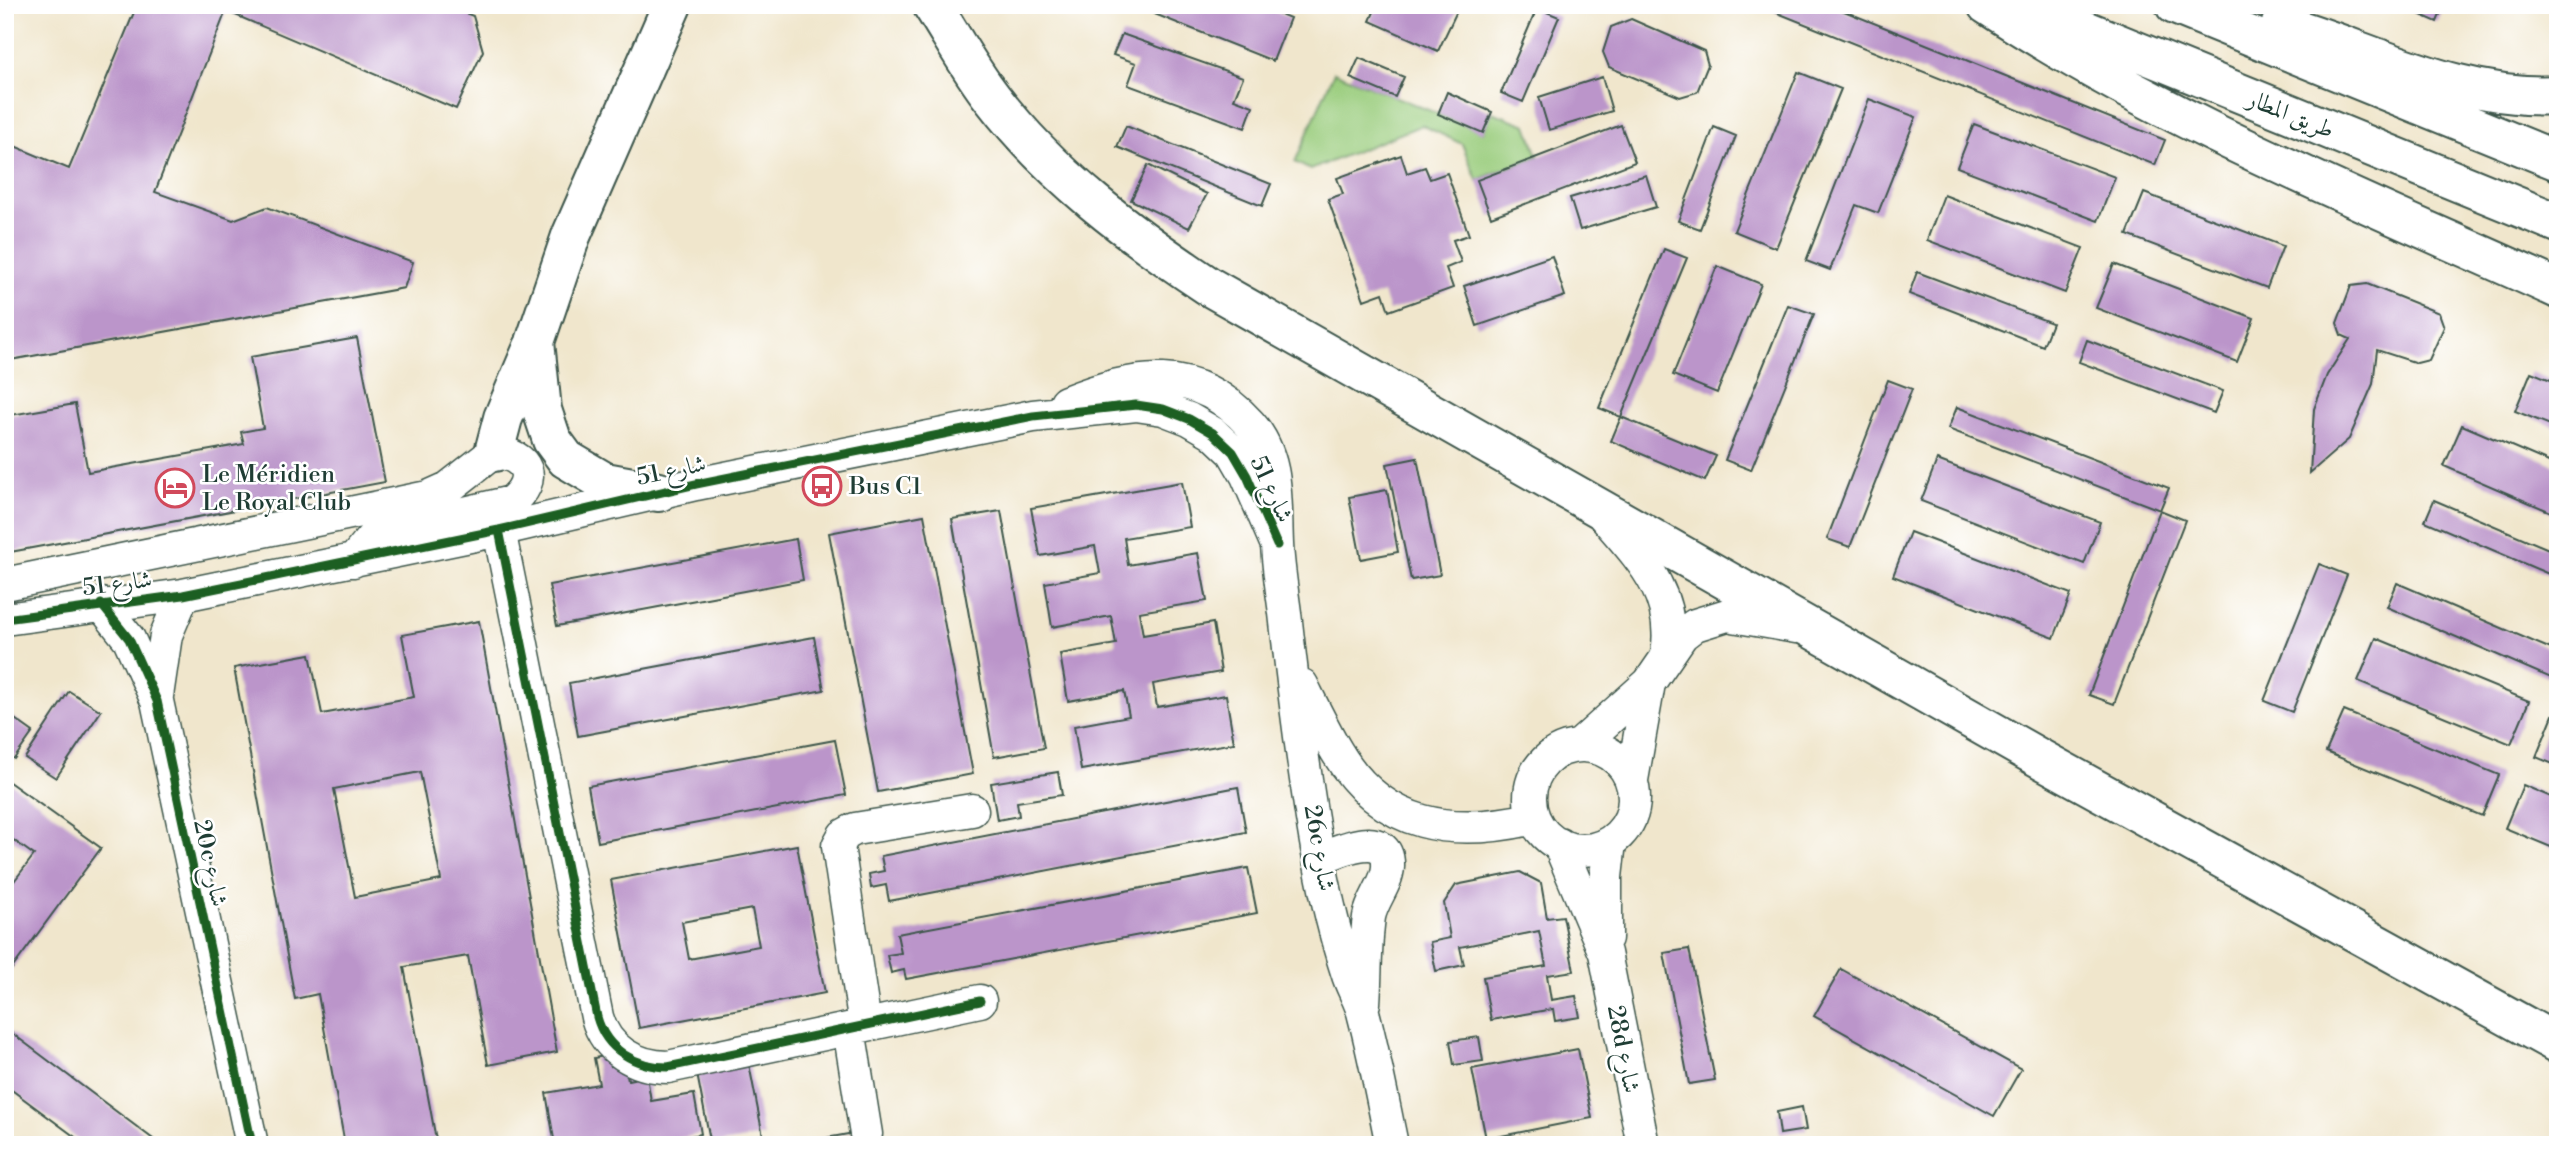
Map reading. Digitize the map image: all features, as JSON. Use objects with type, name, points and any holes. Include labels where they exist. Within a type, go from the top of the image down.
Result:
[{"type":"main road","points":[[495,452],[503,418],[535,342],[571,236],[672,5]]},
{"type":"main road","points":[[910,5],[952,59],[1058,171],[1131,234],[1210,287],[1811,630],[2558,1044]]},
{"type":"main road","points":[[932,5],[993,100]]},
{"type":"main road","points":[[1987,5],[2121,84],[2342,191],[2558,289]]},
{"type":"main road","name":"طريق المطار","points":[[2024,5],[2558,223]]},
{"type":"main road","points":[[2183,9],[2267,20],[2474,89],[2526,97],[2558,94]]},
{"type":"main road","points":[[2183,9],[2558,161]]},
{"type":"main road","points":[[535,342],[542,410],[552,440],[566,459],[605,482],[659,492]]},
{"type":"street","name":"شارع 51","points":[[5,619],[183,595],[499,530],[659,492],[1032,416],[1136,405],[1163,409],[1189,419],[1213,433],[1233,452],[1247,475],[1277,545]]},
{"type":"street","points":[[352,561],[371,539],[384,532],[511,502],[526,487],[528,477],[525,466],[518,457],[495,452]]},
{"type":"street","name":"شارع 51","points":[[5,584],[428,497],[448,488],[495,452]]},
{"type":"street","points":[[1596,506],[1650,570],[1663,593],[1670,623],[1667,654]]},
{"type":"street","points":[[499,530],[597,1017],[608,1042],[641,1064],[668,1067],[980,1001]]},
{"type":"street","name":"26c شارع","points":[[1277,545],[1290,662],[1319,859],[1346,972],[1364,1012],[1392,1145]]},
{"type":"street","name":"20c شارع","points":[[157,701],[166,635],[183,595]]},
{"type":"street","name":"20c شارع","points":[[101,604],[129,639],[157,701],[252,1145]]},
{"type":"street","points":[[1580,745],[1649,682],[1667,654],[1695,625],[1727,615],[1811,630]]},
{"type":"street","points":[[1290,662],[1337,752],[1370,792],[1391,807],[1440,826],[1466,829],[1497,827],[1534,818]]},
{"type":"street","points":[[1632,780],[1617,758],[1593,746],[1580,745],[1563,749],[1549,757],[1538,770],[1531,785],[1530,802],[1534,818],[1543,833],[1559,844],[1579,850],[1610,842],[1621,832],[1633,811],[1632,780],[1649,682]]},
{"type":"street","points":[[866,1134],[838,846],[844,835],[855,829],[972,810]]},
{"type":"street","name":"28d شارع","points":[[1605,953],[1606,877],[1610,842]]},
{"type":"street","points":[[1319,859],[1357,844],[1371,844],[1381,849],[1387,858],[1388,868],[1370,916],[1364,1012]]},
{"type":"street","name":"28d شارع","points":[[1559,844],[1605,953],[1643,1145]]},
{"type":"green space","points":[[1334,72],[1483,132],[1492,112],[1527,125],[1538,156],[1477,180],[1462,144],[1422,125],[1310,170],[1295,162]]},
{"type":"building","points":[[137,5],[445,5],[473,16],[483,51],[456,109],[226,11],[155,192],[233,220],[267,207],[413,262],[404,288],[5,361],[5,257],[13,238],[5,234],[5,142],[69,169]]},
{"type":"building","points":[[1132,5],[1259,5],[1290,18],[1273,61]]},
{"type":"building","points":[[1377,5],[1444,5],[1457,11],[1438,51],[1370,21]]},
{"type":"building","points":[[1758,5],[1829,5],[2165,140],[2155,165]]},
{"type":"building","points":[[2398,5],[2444,5],[2437,22]]},
{"type":"building","points":[[1537,8],[1559,17],[1523,102],[1501,93]]},
{"type":"building","points":[[1631,19],[1704,51],[1708,65],[1697,92],[1680,97],[1609,67],[1603,52],[1611,27]]},
{"type":"building","points":[[1122,34],[1243,77],[1234,99],[1253,106],[1245,128],[1128,85],[1136,63],[1113,55]]},
{"type":"building","points":[[1359,58],[1404,77],[1395,97],[1350,78]]},
{"type":"building","points":[[1798,72],[1841,89],[1776,248],[1734,231]]},
{"type":"building","points":[[1602,77],[1612,111],[1549,130],[1539,97]]},
{"type":"building","points":[[1447,92],[1492,112],[1483,133],[1438,114]]},
{"type":"building","points":[[1869,99],[1916,117],[1878,213],[1856,205],[1830,270],[1806,261]]},
{"type":"building","points":[[1974,124],[2115,177],[2098,221],[1957,167]]},
{"type":"building","points":[[1621,125],[1635,162],[1491,217],[1477,180]]},
{"type":"building","points":[[1126,126],[1271,184],[1262,206],[1117,147]]},
{"type":"building","points":[[1714,127],[1736,136],[1700,229],[1678,221]]},
{"type":"building","points":[[1401,155],[1407,173],[1425,167],[1430,179],[1447,173],[1469,235],[1453,240],[1461,262],[1446,268],[1453,288],[1389,311],[1383,293],[1364,300],[1328,199],[1343,194],[1337,178]]},
{"type":"building","points":[[1148,165],[1207,194],[1189,228],[1131,200]]},
{"type":"building","points":[[1646,175],[1656,207],[1580,230],[1570,198]]},
{"type":"building","points":[[2144,193],[2283,246],[2267,288],[2127,235]]},
{"type":"building","points":[[1944,195],[2083,248],[2065,293],[1927,240]]},
{"type":"building","points":[[1664,249],[1687,258],[1621,417],[1599,408]]},
{"type":"building","points":[[1552,256],[1565,296],[1477,326],[1464,286]]},
{"type":"building","points":[[2114,264],[2254,318],[2237,362],[2096,308]]},
{"type":"building","points":[[1717,266],[1761,284],[1717,393],[1673,375]]},
{"type":"building","points":[[1917,272],[2052,323],[2043,346],[1909,294]]},
{"type":"building","points":[[2367,284],[2439,313],[2444,327],[2429,360],[2417,363],[2377,350],[2373,384],[2349,439],[2310,473],[2314,409],[2327,375],[2350,339],[2341,335],[2337,323],[2351,286]]},
{"type":"building","points":[[1788,305],[1814,314],[1751,470],[1725,460]]},
{"type":"building","points":[[357,338],[385,482],[5,553],[5,416],[75,404],[88,472],[244,444],[241,432],[263,428],[250,357]]},
{"type":"building","points":[[2087,340],[2223,391],[2214,413],[2079,362]]},
{"type":"building","points":[[2531,372],[2558,383],[2558,428],[2515,411]]},
{"type":"building","points":[[1888,380],[1912,389],[1850,547],[1827,539]]},
{"type":"building","points":[[1957,407],[2169,488],[2160,510],[1948,429]]},
{"type":"building","points":[[1621,417],[1716,456],[1705,481],[1611,441]]},
{"type":"building","points":[[2462,425],[2558,466],[2558,515],[2444,466]]},
{"type":"building","points":[[1417,458],[1440,575],[1411,580],[1387,464]]},
{"type":"building","points":[[1937,460],[2100,522],[2084,564],[1921,501]]},
{"type":"building","points":[[1182,482],[1190,527],[1124,538],[1128,565],[1198,553],[1207,601],[1139,612],[1143,635],[1213,623],[1221,672],[1153,684],[1157,707],[1226,695],[1234,743],[1081,770],[1074,726],[1129,716],[1124,691],[1068,701],[1060,654],[1116,644],[1111,616],[1052,627],[1045,583],[1100,573],[1095,546],[1040,556],[1031,508]]},
{"type":"building","points":[[1387,490],[1398,552],[1361,559],[1349,497]]},
{"type":"building","points":[[2434,500],[2558,553],[2558,578],[2425,521]]},
{"type":"building","points":[[2160,510],[2185,520],[2114,704],[2089,695]]},
{"type":"building","points":[[1001,511],[1044,748],[994,757],[952,519]]},
{"type":"building","points":[[924,515],[973,774],[878,792],[829,533]]},
{"type":"building","points":[[1910,532],[2071,594],[2054,638],[1893,576]]},
{"type":"building","points":[[796,539],[803,580],[557,626],[549,585]]},
{"type":"building","points":[[2319,564],[2347,575],[2292,712],[2264,701]]},
{"type":"building","points":[[2397,583],[2558,652],[2558,681],[2387,607]]},
{"type":"building","points":[[479,621],[557,1052],[488,1065],[468,956],[404,967],[437,1145],[345,1145],[318,994],[295,999],[234,668],[310,654],[322,714],[414,697],[402,635]],"holes":[[[420,772],[441,880],[355,897],[334,789]]]},
{"type":"building","points":[[814,637],[824,690],[578,736],[569,683]]},
{"type":"building","points":[[2376,638],[2529,701],[2511,744],[2358,681]]},
{"type":"building","points":[[69,691],[101,711],[56,778],[25,758]]},
{"type":"building","points":[[2344,711],[2499,775],[2482,816],[2326,752]]},
{"type":"building","points":[[5,712],[33,732],[14,759],[5,753]]},
{"type":"building","points":[[2553,715],[2558,717],[2558,766],[2536,757]]},
{"type":"building","points":[[835,740],[846,795],[598,842],[588,786]]},
{"type":"building","points":[[1058,772],[1062,795],[1017,802],[1019,816],[997,820],[991,783]]},
{"type":"building","points":[[5,779],[101,848],[5,978],[5,893],[34,855],[5,834]]},
{"type":"building","points":[[2523,785],[2558,800],[2558,850],[2505,828]]},
{"type":"building","points":[[1238,787],[1246,832],[889,901],[886,885],[871,888],[869,874],[884,871],[881,856]]},
{"type":"building","points":[[797,845],[825,993],[639,1028],[611,880]],"holes":[[[752,909],[759,946],[689,959],[682,922]]]},
{"type":"building","points":[[1248,868],[1257,913],[906,979],[904,970],[891,973],[887,955],[901,953],[897,934]]},
{"type":"building","points":[[1520,872],[1541,883],[1547,918],[1563,916],[1574,971],[1547,975],[1551,1000],[1576,996],[1580,1017],[1555,1021],[1553,1009],[1491,1020],[1483,977],[1546,966],[1539,931],[1460,947],[1464,965],[1436,971],[1430,942],[1450,938],[1444,903],[1456,885]]},
{"type":"building","points":[[1689,949],[1715,1080],[1689,1084],[1664,953]]},
{"type":"building","points":[[1841,969],[2021,1069],[1994,1116],[1814,1016]]},
{"type":"building","points":[[5,1028],[153,1139],[149,1145],[86,1145],[5,1085]]},
{"type":"building","points":[[1479,1037],[1483,1061],[1454,1065],[1450,1041]]},
{"type":"building","points":[[1578,1049],[1592,1118],[1486,1139],[1472,1069]]},
{"type":"building","points":[[610,1055],[611,1066],[625,1064],[628,1080],[647,1076],[651,1101],[694,1094],[701,1134],[645,1145],[555,1145],[546,1093],[599,1084],[594,1058]]},
{"type":"building","points":[[749,1064],[763,1136],[711,1145],[697,1074]]},
{"type":"building","points":[[1802,1107],[1806,1130],[1780,1134],[1777,1112]]},
{"type":"building","points":[[854,1133],[856,1145],[816,1145],[815,1140]]},
{"type":"cycle path","points":[[5,619],[183,595],[499,530],[696,484],[1033,416],[1136,405],[1163,409],[1189,419],[1213,433],[1233,452],[1247,476],[1277,545]]},
{"type":"cycle path","points":[[499,530],[597,1017],[601,1029],[615,1047],[634,1060],[668,1067],[980,1001]]},
{"type":"cycle path","points":[[101,604],[129,639],[157,701],[252,1145]]},
{"type":"place","name":"Bus C1","points":[[822,486]]},
{"type":"place","name":"Le Méridien Le Royal Club","points":[[175,488]]}]
